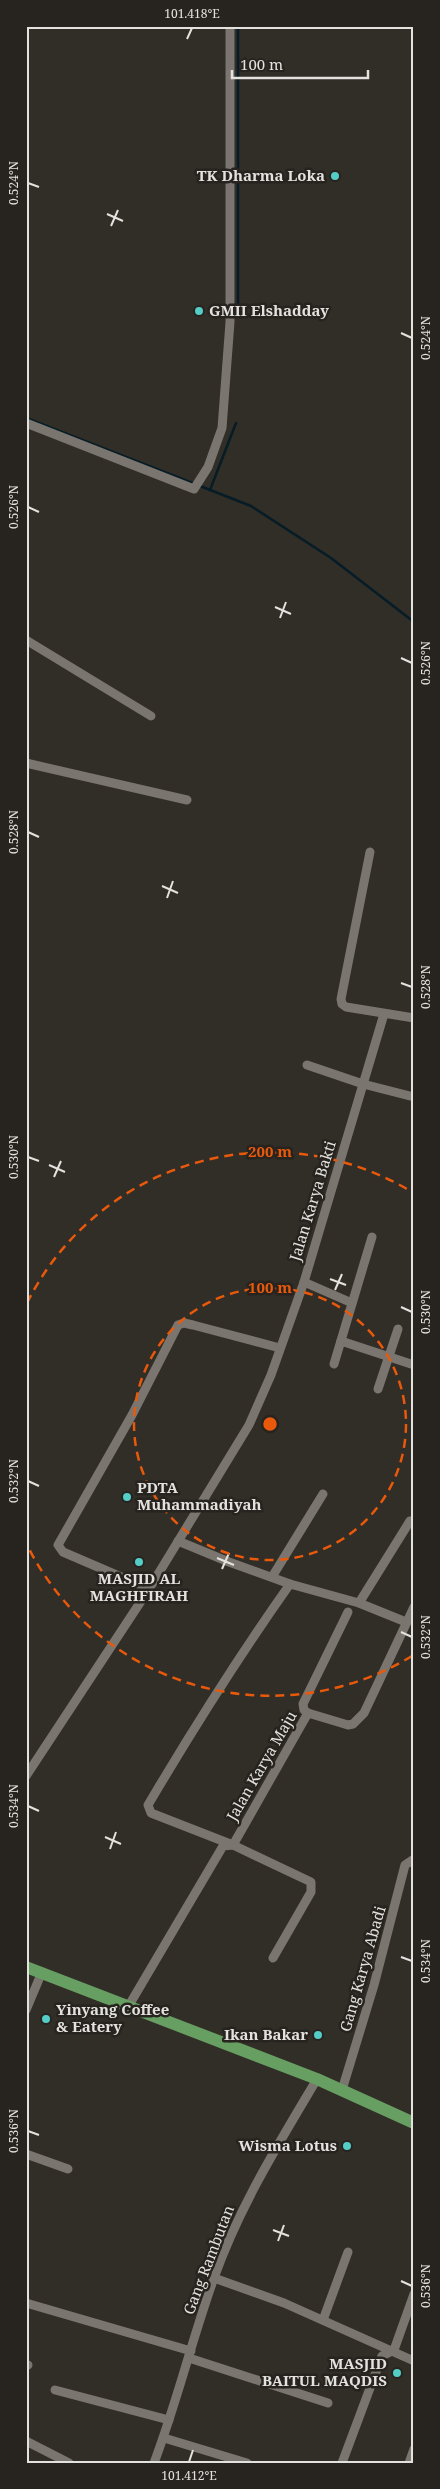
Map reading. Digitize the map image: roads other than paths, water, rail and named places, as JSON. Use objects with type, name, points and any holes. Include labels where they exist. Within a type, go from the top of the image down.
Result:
[{"type":"main road","points":[[26,1967],[317,2079],[414,2123]]},
{"type":"street","points":[[26,422],[196,485],[208,467],[222,428],[230,313],[230,26]]},
{"type":"street","points":[[26,640],[151,716]]},
{"type":"street","points":[[26,763],[187,800]]},
{"type":"street","points":[[370,852],[341,999],[342,1004],[346,1007],[414,1018]]},
{"type":"street","name":"Jalan Karya Bakti","points":[[26,1776],[149,1590],[249,1425],[304,1282],[384,1014]]},
{"type":"street","points":[[307,1065],[363,1084],[414,1097]]},
{"type":"street","points":[[334,1364],[372,1237]]},
{"type":"street","points":[[304,1282],[352,1303]]},
{"type":"street","points":[[149,1590],[62,1552],[58,1544],[132,1415],[178,1325],[184,1323],[193,1324],[280,1348]]},
{"type":"street","points":[[378,1389],[398,1329]]},
{"type":"street","points":[[341,1341],[414,1365]]},
{"type":"street","points":[[272,1577],[322,1494]]},
{"type":"street","points":[[360,1603],[410,1521]]},
{"type":"street","points":[[178,1541],[290,1584],[360,1603],[406,1622]]},
{"type":"street","name":"Jalan Karya Maju","points":[[233,1845],[151,1813],[148,1805],[233,1665],[290,1584]]},
{"type":"street","name":"Jalan Karya Maju","points":[[233,1845],[306,1711],[348,1725],[360,1719],[414,1607]]},
{"type":"street","points":[[306,1711],[303,1704],[348,1612]]},
{"type":"street","points":[[233,1845],[311,1882],[313,1885],[311,1892],[273,1958]]},
{"type":"street","name":"Jalan Karya Maju","points":[[128,2007],[220,1849],[223,1846],[233,1845]]},
{"type":"street","name":"Gang Karya Abadi","points":[[342,2090],[374,1985],[405,1865],[414,1859]]},
{"type":"street","points":[[26,2010],[42,1972]]},
{"type":"street","name":"Gang Rambutan","points":[[154,2463],[164,2438],[214,2278],[242,2210],[262,2172],[317,2079]]},
{"type":"street","points":[[26,2154],[68,2169]]},
{"type":"street","points":[[322,2320],[348,2252]]},
{"type":"street","points":[[214,2278],[284,2303],[394,2350],[414,2361]]},
{"type":"street","points":[[342,2463],[382,2356],[394,2350],[414,2294]]},
{"type":"street","points":[[26,2303],[190,2354],[328,2403]]},
{"type":"street","points":[[55,2390],[169,2420]]},
{"type":"street","points":[[164,2438],[247,2463]]},
{"type":"street","points":[[26,2441],[69,2463]]},
{"type":"street","points":[[408,2463],[414,2449]]},
{"type":"waterway","points":[[238,26],[238,306]]},
{"type":"waterway","points":[[26,418],[195,484]]},
{"type":"waterway","points":[[210,490],[236,423]]},
{"type":"waterway","points":[[200,486],[251,506],[331,558],[414,622]]},
{"type":"place","name":"TK Dharma Loka","points":[[335,176]]},
{"type":"place","name":"GMII Elshadday","points":[[199,311]]},
{"type":"place","name":"PDTA Muhammadiyah","points":[[127,1497]]},
{"type":"place","name":"MASJID AL MAGHFIRAH","points":[[139,1562]]},
{"type":"place","name":"Yinyang Coffee & Eatery","points":[[46,2019]]},
{"type":"place","name":"Ikan Bakar","points":[[318,2035]]},
{"type":"place","name":"Wisma Lotus","points":[[347,2146]]},
{"type":"place","name":"MASJID BAITUL MAQDIS","points":[[397,2373]]}]
